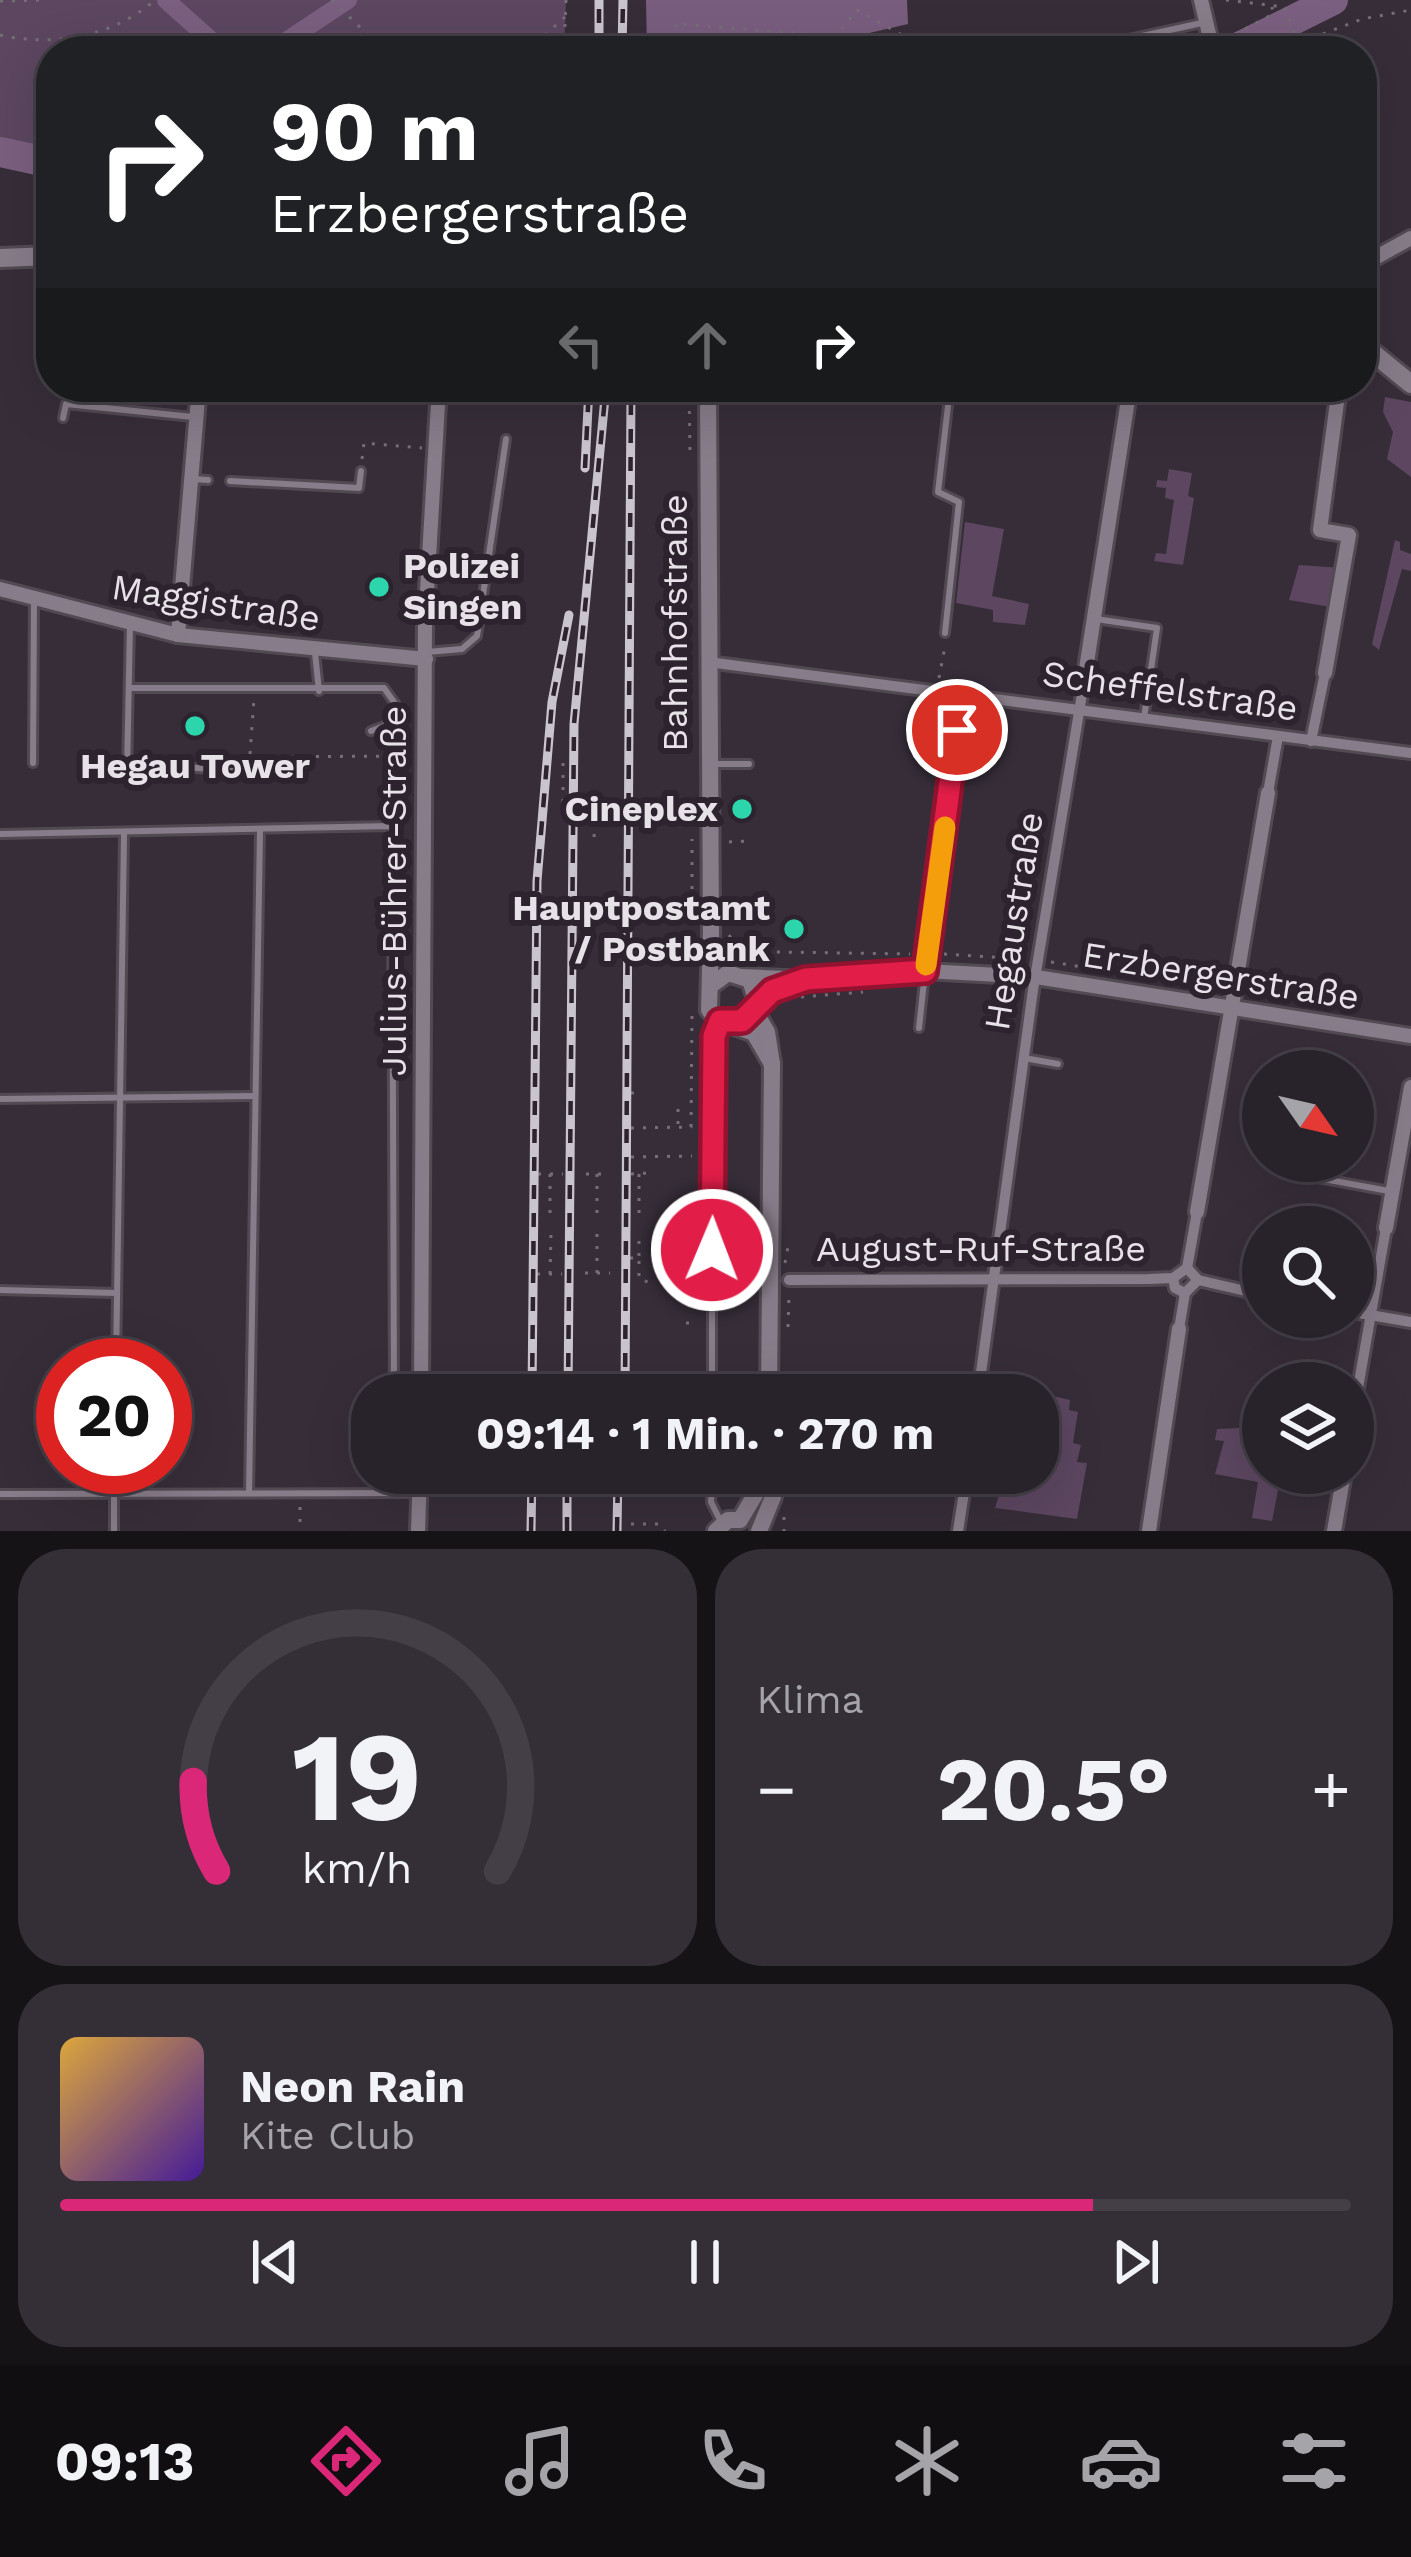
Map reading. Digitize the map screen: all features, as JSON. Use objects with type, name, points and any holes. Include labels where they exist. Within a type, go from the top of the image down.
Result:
[{"type":"main road","points":[[0,258],[36,257]]},
{"type":"main road","points":[[1377,356],[1411,384]]},
{"type":"street","points":[[1201,0],[1209,36]]},
{"type":"street","points":[[1377,257],[1411,238]]},
{"type":"street","points":[[178,635],[200,479],[198,402]]},
{"type":"street","name":"Julius-Bührer-Straße","points":[[421,1374],[426,656],[438,402]]},
{"type":"street","name":"Bahnhofstraße","points":[[708,402],[709,764],[720,934],[706,1002],[728,1022],[764,1043],[772,1064]]},
{"type":"street","name":"Hegaustraße","points":[[981,1374],[1036,977],[1128,402]]},
{"type":"street","points":[[1311,741],[1349,536],[1320,530],[1337,402]]},
{"type":"street","name":"Maggistraße","points":[[0,589],[178,635],[426,656]]},
{"type":"street","name":"Scheffelstraße","points":[[708,662],[1411,753]]},
{"type":"street","points":[[1187,1268],[1278,736]]},
{"type":"street","points":[[928,953],[943,840]]},
{"type":"street","points":[[720,934],[740,975],[754,986],[772,1064],[769,1374]]},
{"type":"street","points":[[710,986],[721,976],[740,975]]},
{"type":"street","name":"Erzbergerstraße","points":[[740,975],[1036,977],[1411,1036]]},
{"type":"street","name":"Erzbergerstraße","points":[[756,1006],[806,979]]},
{"type":"street","points":[[728,1022],[756,1006]]},
{"type":"street","points":[[1374,1293],[1411,1087]]},
{"type":"street","name":"August-Ruf-Straße","points":[[789,1280],[1173,1278],[1187,1268],[1198,1280],[1242,1290]]},
{"type":"street","name":"August-Ruf-Straße","points":[[1173,1278],[1175,1288],[1184,1293],[1198,1280]]},
{"type":"street","points":[[1149,1531],[1184,1293]]},
{"type":"street","points":[[1374,1316],[1411,1322]]},
{"type":"street","points":[[418,1531],[420,1494]]},
{"type":"street","points":[[738,1527],[772,1494]]},
{"type":"street","points":[[958,1531],[964,1494]]},
{"type":"street","points":[[1334,1531],[1340,1494]]},
{"type":"lane","points":[[1148,36],[1191,36]]},
{"type":"lane","points":[[63,418],[66,404],[196,418]]},
{"type":"lane","points":[[945,633],[959,502],[938,492],[948,406]]},
{"type":"lane","points":[[426,656],[462,649],[477,636],[506,439]]},
{"type":"lane","points":[[230,481],[359,488],[361,471]]},
{"type":"lane","points":[[33,764],[34,599]]},
{"type":"lane","points":[[1094,619],[1157,628],[1144,718]]},
{"type":"lane","points":[[127,773],[130,624]]},
{"type":"lane","points":[[315,650],[319,691]]},
{"type":"lane","points":[[131,688],[384,688],[399,709],[392,723],[371,731]]},
{"type":"lane","points":[[943,840],[962,694]]},
{"type":"lane","points":[[128,763],[239,771]]},
{"type":"lane","points":[[709,764],[749,764]]},
{"type":"lane","points":[[0,834],[124,836],[392,826],[394,1374]]},
{"type":"lane","points":[[249,1493],[260,830]]},
{"type":"lane","points":[[116,1338],[124,836]]},
{"type":"lane","points":[[919,1028],[928,953]]},
{"type":"lane","points":[[712,1374],[712,1075],[728,1022]]},
{"type":"lane","points":[[1024,1058],[1058,1064]]},
{"type":"lane","points":[[0,1099],[254,1096]]},
{"type":"lane","points":[[1339,1182],[1393,1192]]},
{"type":"lane","points":[[0,1289],[117,1294]]},
{"type":"lane","points":[[192,1493],[351,1493]]},
{"type":"lane","points":[[0,1494],[36,1494]]},
{"type":"lane","points":[[113,1531],[114,1494]]},
{"type":"lane","points":[[711,1494],[711,1502],[738,1527]]},
{"type":"path","points":[[0,1],[42,0]]},
{"type":"path","points":[[565,36],[566,0]]},
{"type":"path","points":[[1226,0],[1288,11],[1296,36]]},
{"type":"path","points":[[85,36],[152,1]]},
{"type":"path","points":[[333,1],[370,36]]},
{"type":"path","points":[[1214,36],[1273,14],[1271,6]]},
{"type":"path","points":[[677,36],[675,24],[836,36],[857,10],[904,36],[973,36]]},
{"type":"path","points":[[1315,36],[1362,19],[1411,10]]},
{"type":"path","points":[[544,36],[566,17]]},
{"type":"path","points":[[0,34],[36,40]]},
{"type":"path","points":[[361,471],[364,443],[436,449]]},
{"type":"path","points":[[938,690],[945,633]]},
{"type":"path","points":[[239,771],[250,757],[254,690]]},
{"type":"path","points":[[218,757],[426,756]]},
{"type":"path","points":[[563,763],[562,806],[595,814],[594,839]]},
{"type":"path","points":[[711,843],[751,841]]},
{"type":"path","points":[[720,934],[740,954],[784,950],[928,953]]},
{"type":"path","points":[[692,951],[692,975]]},
{"type":"path","points":[[788,1002],[875,991]]},
{"type":"path","points":[[631,1128],[692,1127],[692,998]]},
{"type":"path","points":[[631,1094],[643,1093]]},
{"type":"path","points":[[678,1102],[678,1127]]},
{"type":"path","points":[[632,1156],[692,1156]]},
{"type":"path","points":[[631,1174],[649,1173]]},
{"type":"path","points":[[538,1174],[563,1174]]},
{"type":"path","points":[[550,1174],[550,1213]]},
{"type":"path","points":[[586,1174],[610,1174]]},
{"type":"path","points":[[597,1174],[597,1213]]},
{"type":"path","points":[[639,1174],[639,1213]]},
{"type":"path","points":[[550,1234],[550,1274]]},
{"type":"path","points":[[597,1234],[597,1274]]},
{"type":"path","points":[[639,1234],[639,1279],[648,1279]]},
{"type":"path","points":[[630,1258],[639,1258]]},
{"type":"path","points":[[537,1274],[562,1274]]},
{"type":"path","points":[[585,1274],[610,1274]]},
{"type":"path","points":[[299,1493],[300,1531]]},
{"type":"path","points":[[632,1524],[640,1528],[659,1524],[665,1531]]},
{"type":"shaded area","points":[[0,0],[566,0],[565,36],[36,36],[36,160],[0,152]]},
{"type":"shaded area","points":[[646,0],[907,0],[908,24],[856,36],[647,36]]},
{"type":"shaded area","points":[[1385,397],[1411,402],[1411,477],[1387,459],[1393,432],[1383,412]]},
{"type":"shaded area","points":[[1169,469],[1192,473],[1188,496],[1194,498],[1183,565],[1154,561],[1156,553],[1166,554],[1174,500],[1165,498],[1166,488],[1156,487],[1157,480],[1167,481]]},
{"type":"shaded area","points":[[965,522],[1004,529],[992,596],[1029,604],[1025,625],[993,622],[993,610],[956,603]]},
{"type":"shaded area","points":[[1395,540],[1400,550],[1411,554],[1411,571],[1402,569],[1379,650],[1372,644]]},
{"type":"shaded area","points":[[1299,565],[1343,568],[1336,608],[1289,600]]},
{"type":"shaded area","points":[[1059,1397],[1070,1400],[1069,1410],[1078,1412],[1073,1443],[1081,1445],[1077,1462],[1087,1463],[1077,1519],[995,1508],[999,1494],[1059,1494]]},
{"type":"shaded area","points":[[1242,1428],[1242,1479],[1215,1474],[1224,1441],[1215,1440],[1217,1429]]},
{"type":"shaded area","points":[[1256,1494],[1277,1494],[1272,1521],[1252,1518]]},
{"type":"waterway","points":[[166,0],[206,36]]},
{"type":"waterway","points":[[294,36],[348,0]]},
{"type":"waterway","points":[[1261,36],[1333,0]]},
{"type":"waterway","points":[[0,152],[36,160]]},
{"type":"railway","points":[[599,0],[599,36]]},
{"type":"railway","points":[[622,36],[623,0]]},
{"type":"railway","points":[[585,468],[588,402]]},
{"type":"railway","points":[[568,1374],[574,724],[605,402]]},
{"type":"railway","points":[[625,1374],[631,402]]},
{"type":"railway","points":[[532,1374],[537,881],[552,702],[569,615]]},
{"type":"railway","points":[[531,1531],[532,1494]]},
{"type":"railway","points":[[567,1494],[567,1531]]},
{"type":"railway","points":[[617,1531],[618,1494]]},
{"type":"slow traffic","points":[[926,965],[945,827]]},
{"type":"place","name":"Polizei Singen","points":[[379,587]]},
{"type":"place","name":"Hegau Tower","points":[[195,726]]},
{"type":"place","name":"Cineplex","points":[[742,809]]},
{"type":"place","name":"Hauptpostamt / Postbank","points":[[794,929]]},
{"type":"route","points":[[712,1250],[714,1036],[720,1021],[742,1021],[772,991],[806,979],[925,971],[957,730]]}]
